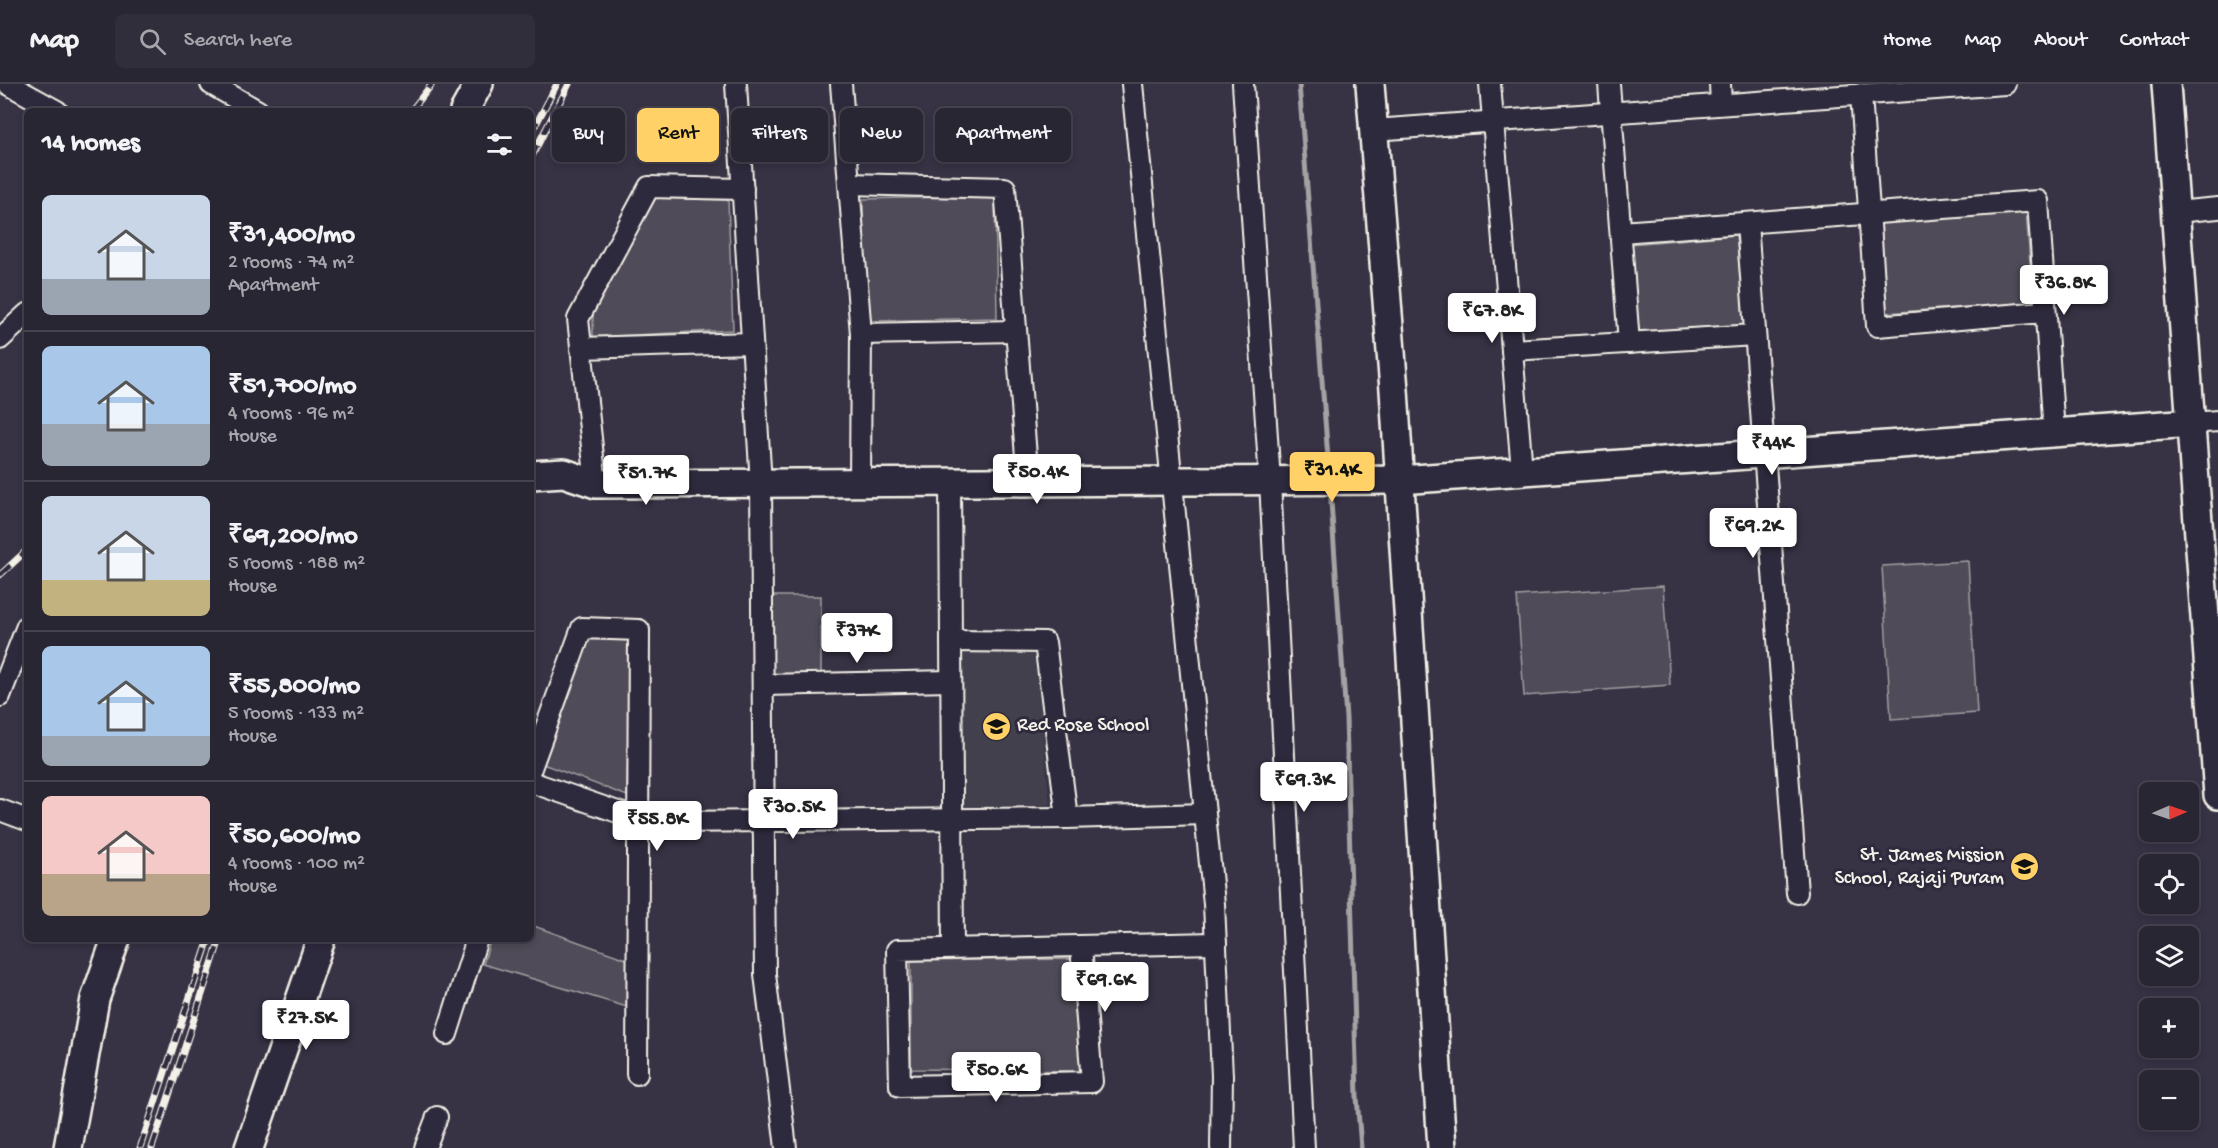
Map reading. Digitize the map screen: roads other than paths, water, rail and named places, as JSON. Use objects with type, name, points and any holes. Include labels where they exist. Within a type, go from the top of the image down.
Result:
[{"type":"street","points":[[8,84],[52,108]]},
{"type":"street","points":[[211,84],[253,108]]},
{"type":"street","points":[[466,108],[479,84]]},
{"type":"street","points":[[736,84],[761,483],[765,974],[786,1148]]},
{"type":"street","points":[[841,84],[861,334],[860,483]]},
{"type":"street","points":[[1132,84],[1216,943],[1222,1076],[1221,1148]]},
{"type":"street","points":[[1243,84],[1270,481],[1304,1148]]},
{"type":"street","points":[[1370,84],[1400,480],[1442,1148]]},
{"type":"street","points":[[1490,84],[1522,471]]},
{"type":"street","points":[[1609,84],[1629,343]]},
{"type":"street","points":[[1720,84],[1721,104]]},
{"type":"street","points":[[1374,130],[1930,87],[2005,84]]},
{"type":"street","points":[[2166,84],[2218,795]]},
{"type":"street","points":[[1861,94],[1876,326],[2045,312]]},
{"type":"street","points":[[849,184],[1005,188],[1028,482]]},
{"type":"street","points":[[596,484],[578,319],[649,187],[742,189]]},
{"type":"street","points":[[1621,232],[2038,201],[2054,433]]},
{"type":"street","points":[[2176,212],[2218,208]]},
{"type":"street","points":[[1747,223],[1797,893]]},
{"type":"street","points":[[0,339],[24,317]]},
{"type":"street","points":[[861,334],[1016,331]]},
{"type":"street","points":[[1512,350],[1755,335]]},
{"type":"street","points":[[581,348],[752,344]]},
{"type":"street","points":[[534,475],[564,473],[596,484],[1400,480],[2218,421]]},
{"type":"street","points":[[950,483],[953,948]]},
{"type":"street","points":[[534,760],[582,628],[639,630],[637,1074]]},
{"type":"street","points":[[0,696],[24,634]]},
{"type":"street","points":[[951,641],[1045,642],[1067,818]]},
{"type":"street","points":[[763,685],[951,681]]},
{"type":"street","points":[[534,783],[638,819],[764,822],[1205,814]]},
{"type":"street","points":[[0,810],[24,819]]},
{"type":"street","points":[[68,1148],[95,999],[115,942]]},
{"type":"street","points":[[249,1148],[320,942]]},
{"type":"street","points":[[447,1034],[476,942]]},
{"type":"street","points":[[1080,946],[1092,1083],[900,1086],[897,950],[1216,943]]},
{"type":"street","points":[[425,1148],[437,1117]]},
{"type":"waterway","points":[[1299,84],[1329,471]]},
{"type":"waterway","points":[[1330,487],[1346,718],[1357,1097],[1361,1148]]},
{"type":"railway","points":[[413,108],[432,84]]},
{"type":"railway","points":[[534,128],[557,84]]},
{"type":"railway","points":[[534,152],[569,84]]},
{"type":"railway","points":[[0,575],[24,553]]},
{"type":"railway","points":[[140,1148],[208,942]]},
{"type":"railway","points":[[152,1148],[219,942]]},
{"type":"place","name":"Red Rose School","points":[[996,726]]},
{"type":"place","name":"St. James Mission School, Rajaji Puram","points":[[2025,867]]}]
